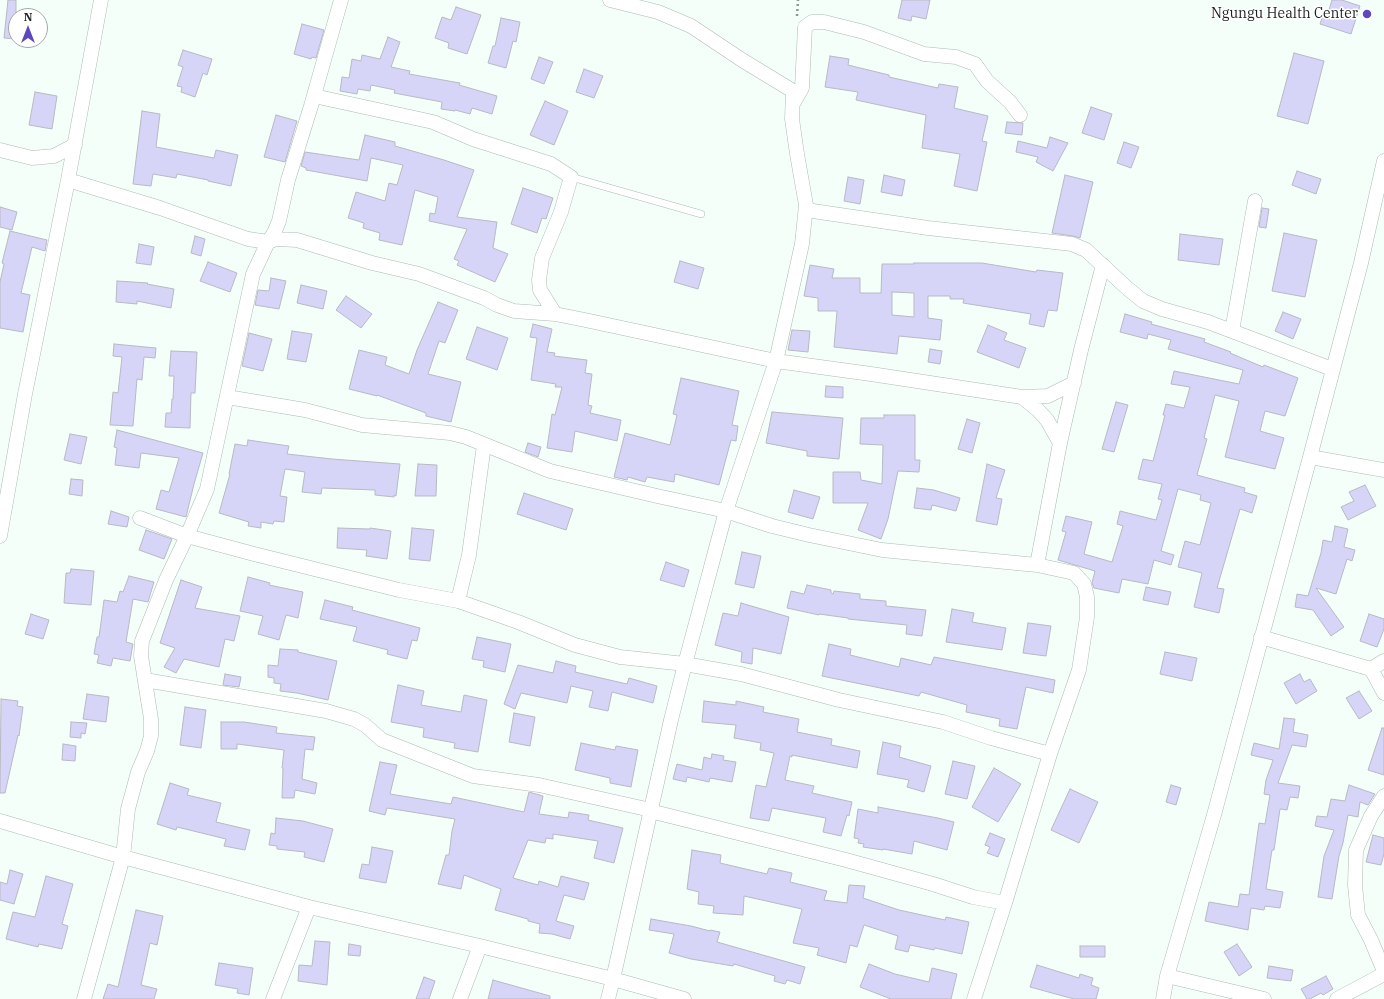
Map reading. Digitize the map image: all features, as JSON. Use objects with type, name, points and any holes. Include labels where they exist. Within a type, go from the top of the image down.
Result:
[{"type":"street","points":[[0,536],[25,394],[75,145],[101,0]]},
{"type":"street","points":[[84,999],[123,857],[128,809],[138,772],[152,736],[151,719],[141,656],[142,641],[166,580],[187,536],[206,489],[253,274],[279,221],[288,180],[314,96],[341,0]]},
{"type":"street","points":[[608,999],[614,979],[650,811],[685,664],[726,511],[776,361],[802,244],[806,210],[792,119],[793,91],[742,60],[691,26],[658,12],[610,0]]},
{"type":"street","points":[[792,104],[802,88],[805,27],[812,22],[824,22],[864,32],[924,54],[956,57],[975,64],[987,81],[1010,102],[1020,116]]},
{"type":"street","points":[[314,96],[433,122],[473,139],[551,164],[571,177],[561,212],[542,258],[539,276],[540,290],[555,314]]},
{"type":"street","points":[[0,150],[32,158],[54,156],[75,145]]},
{"type":"street","points":[[1162,999],[1167,976],[1214,816],[1332,369],[1380,197],[1384,161]]},
{"type":"street","points":[[68,180],[160,208],[248,239],[268,242],[281,239],[297,240],[372,263],[418,274],[484,298],[506,309],[514,311],[555,314],[776,361],[1022,397],[1048,396],[1074,383]]},
{"type":"street","points":[[1232,331],[1255,201]]},
{"type":"street","points":[[806,210],[928,228],[1072,244],[1086,250],[1143,301],[1208,322],[1332,369]]},
{"type":"street","points":[[1037,565],[1060,443],[1103,265]]},
{"type":"street","points":[[227,397],[305,410],[362,425],[450,432],[550,471],[726,511],[779,528],[882,550],[1037,565],[1074,573],[1084,584],[1088,597],[1087,618],[1079,670],[1050,754],[974,999]]},
{"type":"street","points":[[1022,397],[1038,410],[1047,420],[1060,443]]},
{"type":"street","points":[[458,601],[469,555],[484,445]]},
{"type":"street","points":[[1310,457],[1384,470]]},
{"type":"street","points":[[140,518],[187,536],[399,590],[458,601],[518,622],[575,645],[620,656],[685,664],[741,674],[839,700],[944,722],[991,738],[1050,754]]},
{"type":"street","points":[[1261,637],[1371,669],[1384,693]]},
{"type":"street","points":[[1371,669],[1384,661]]},
{"type":"street","points":[[145,680],[326,711],[354,719],[365,725],[382,740],[473,776],[539,785],[650,811],[846,860],[973,897],[1005,903]]},
{"type":"street","points":[[1337,999],[1384,973],[1371,940],[1358,916],[1355,884],[1356,850],[1371,816],[1384,796]]},
{"type":"street","points":[[0,821],[123,857],[310,907],[480,946],[614,979],[684,999]]},
{"type":"street","points":[[273,999],[310,907]]},
{"type":"street","points":[[460,999],[480,946]]},
{"type":"street","points":[[1167,976],[1264,999]]},
{"type":"lane","points":[[571,177],[701,214]]},
{"type":"building","points":[[8,0],[16,0],[16,8],[8,8],[8,38],[4,38]]},
{"type":"building","points":[[902,0],[930,0],[926,19],[912,16],[911,21],[898,18]]},
{"type":"building","points":[[1332,0],[1342,0],[1360,6],[1351,34],[1320,24],[1324,12],[1328,13]]},
{"type":"building","points":[[456,7],[481,15],[467,54],[448,48],[449,43],[435,38],[442,17],[451,20]]},
{"type":"building","points":[[501,18],[520,22],[516,42],[513,41],[506,68],[488,63],[493,46],[495,46]]},
{"type":"building","points":[[302,24],[324,30],[316,58],[312,57],[311,59],[294,54]]},
{"type":"building","points":[[388,37],[400,42],[391,67],[410,71],[409,74],[460,83],[459,85],[497,96],[492,114],[472,108],[470,114],[455,110],[441,109],[442,102],[394,93],[395,90],[371,85],[370,91],[358,89],[357,94],[340,91],[342,77],[349,78],[352,59],[361,61],[362,55],[380,59]]},
{"type":"building","points":[[183,50],[212,59],[207,75],[203,73],[195,97],[181,92],[182,87],[177,86],[183,67],[178,65]]},
{"type":"building","points":[[1294,53],[1324,61],[1308,124],[1277,116]]},
{"type":"building","points":[[830,56],[849,59],[848,65],[889,75],[889,77],[938,88],[939,84],[958,87],[954,108],[988,116],[982,141],[987,142],[977,191],[954,186],[960,154],[922,148],[926,115],[856,100],[858,92],[825,87]]},
{"type":"building","points":[[539,57],[553,62],[544,84],[531,79]]},
{"type":"building","points":[[584,69],[603,76],[594,98],[576,92]]},
{"type":"building","points":[[35,92],[57,96],[52,129],[29,125]]},
{"type":"building","points":[[545,101],[568,111],[554,145],[530,135]]},
{"type":"building","points":[[1091,107],[1112,114],[1104,140],[1082,133]]},
{"type":"building","points":[[142,111],[160,114],[156,147],[214,158],[216,150],[238,155],[231,186],[177,174],[176,178],[153,174],[151,186],[133,184]]},
{"type":"building","points":[[276,115],[297,121],[285,162],[264,157]]},
{"type":"building","points":[[1007,122],[1023,123],[1022,135],[1005,133]]},
{"type":"building","points":[[365,135],[395,142],[395,146],[474,170],[457,217],[497,222],[493,248],[508,254],[495,282],[457,265],[459,261],[454,259],[467,229],[429,221],[430,213],[435,214],[438,197],[415,190],[402,245],[379,240],[380,233],[363,228],[364,223],[348,218],[356,192],[385,201],[389,183],[397,185],[403,165],[371,158],[367,181],[306,170],[306,168],[301,166],[305,152],[359,160]]},
{"type":"building","points":[[1050,137],[1068,143],[1053,171],[1036,162],[1038,157],[1016,152],[1018,141],[1047,148]]},
{"type":"building","points":[[1124,142],[1139,147],[1131,168],[1117,163]]},
{"type":"building","points":[[1297,171],[1321,179],[1316,194],[1292,185]]},
{"type":"building","points":[[884,175],[905,180],[902,196],[881,192]]},
{"type":"building","points":[[1065,175],[1093,182],[1080,238],[1052,233]]},
{"type":"building","points":[[848,177],[864,180],[860,204],[844,201]]},
{"type":"building","points":[[523,188],[553,198],[546,219],[542,218],[537,233],[511,224]]},
{"type":"building","points":[[0,207],[17,212],[12,230],[0,227]]},
{"type":"building","points":[[1262,208],[1269,209],[1266,228],[1259,227]]},
{"type":"building","points":[[10,231],[47,240],[45,251],[32,247],[21,293],[30,295],[23,332],[0,328],[0,282],[4,264],[2,263]]},
{"type":"building","points":[[1284,233],[1317,240],[1305,297],[1272,291]]},
{"type":"building","points":[[1180,234],[1223,239],[1219,265],[1178,260]]},
{"type":"building","points":[[195,236],[205,239],[201,256],[191,253]]},
{"type":"building","points":[[139,244],[154,247],[151,265],[136,263]]},
{"type":"building","points":[[680,261],[704,268],[698,289],[674,282]]},
{"type":"building","points":[[208,262],[237,273],[230,292],[200,281]]},
{"type":"building","points":[[982,263],[1036,272],[1037,270],[1063,273],[1057,311],[1048,310],[1044,327],[1029,324],[1031,314],[963,303],[964,299],[950,299],[950,296],[928,296],[928,318],[942,320],[940,340],[899,336],[897,354],[834,347],[837,311],[818,311],[818,298],[804,296],[810,265],[834,269],[832,278],[860,278],[860,293],[881,293],[882,264]],"holes":[[[892,292],[914,293],[914,317],[892,315]]]},
{"type":"building","points":[[271,278],[286,281],[279,309],[255,305],[258,290],[269,291]]},
{"type":"building","points":[[117,281],[148,283],[147,284],[174,289],[171,308],[137,301],[137,304],[116,302]]},
{"type":"building","points":[[301,285],[327,291],[323,309],[297,303]]},
{"type":"building","points":[[346,296],[372,314],[361,328],[336,310]]},
{"type":"building","points":[[438,302],[458,310],[445,343],[439,341],[428,374],[461,382],[451,422],[426,416],[426,413],[377,395],[349,389],[359,350],[387,357],[385,365],[409,374],[417,350]]},
{"type":"building","points":[[1283,312],[1301,319],[1293,339],[1275,331]]},
{"type":"building","points":[[1125,314],[1152,322],[1151,324],[1205,339],[1204,342],[1231,352],[1230,353],[1263,367],[1264,365],[1298,378],[1285,416],[1265,411],[1260,431],[1284,438],[1275,469],[1225,457],[1239,401],[1215,395],[1204,438],[1207,439],[1197,475],[1245,488],[1244,492],[1257,496],[1252,513],[1240,509],[1217,588],[1224,589],[1219,613],[1194,607],[1202,573],[1178,567],[1185,541],[1200,545],[1211,503],[1200,500],[1201,495],[1178,489],[1161,551],[1174,555],[1171,565],[1154,560],[1148,584],[1122,579],[1119,593],[1094,588],[1092,583],[1095,571],[1058,560],[1066,532],[1062,531],[1066,516],[1092,522],[1084,554],[1112,562],[1123,526],[1117,524],[1120,511],[1156,520],[1162,500],[1158,499],[1162,484],[1138,479],[1143,459],[1153,461],[1165,415],[1163,415],[1166,404],[1184,408],[1190,387],[1171,384],[1174,371],[1239,384],[1243,370],[1168,349],[1171,340],[1148,334],[1147,339],[1120,332]]},
{"type":"building","points":[[533,324],[552,329],[547,352],[555,353],[554,356],[587,360],[585,373],[592,374],[588,405],[592,406],[590,413],[621,420],[617,441],[575,431],[572,452],[547,448],[552,414],[555,415],[562,387],[555,387],[556,384],[531,380],[537,338],[530,337]]},
{"type":"building","points":[[988,325],[1007,333],[1004,340],[1026,348],[1019,368],[977,352]]},
{"type":"building","points":[[477,327],[508,338],[497,370],[466,359]]},
{"type":"building","points":[[792,330],[810,331],[808,352],[788,350]]},
{"type":"building","points":[[292,331],[312,334],[306,362],[287,359]]},
{"type":"building","points":[[249,333],[272,339],[263,371],[242,366]]},
{"type":"building","points":[[114,344],[156,348],[155,358],[144,357],[142,380],[137,379],[133,426],[110,425],[113,392],[118,393],[122,357],[113,356]]},
{"type":"building","points":[[930,349],[942,351],[940,364],[928,362]]},
{"type":"building","points":[[171,351],[197,352],[195,393],[191,393],[190,428],[165,427],[166,413],[171,413],[173,399],[174,376],[169,376]]},
{"type":"building","points":[[681,378],[739,391],[732,425],[738,426],[736,441],[731,440],[719,485],[675,474],[674,482],[647,477],[645,482],[628,477],[627,480],[614,477],[625,433],[670,445],[677,415],[673,414]]},
{"type":"building","points":[[826,386],[843,387],[843,398],[825,397]]},
{"type":"building","points":[[1116,402],[1128,405],[1114,452],[1102,449]]},
{"type":"building","points":[[772,412],[843,418],[839,459],[807,456],[807,451],[766,443]]},
{"type":"building","points":[[884,415],[915,415],[915,460],[920,460],[919,472],[898,471],[888,519],[881,539],[858,530],[868,503],[833,503],[833,472],[860,472],[861,480],[882,484],[883,445],[860,444],[861,418],[884,418]]},
{"type":"building","points":[[967,419],[980,423],[972,453],[958,449]]},
{"type":"building","points":[[117,430],[203,453],[186,517],[156,509],[161,490],[169,492],[179,458],[141,453],[139,468],[115,465],[117,448],[114,447]]},
{"type":"building","points":[[70,434],[87,437],[81,464],[64,460]]},
{"type":"building","points":[[248,440],[289,446],[287,454],[400,464],[396,496],[375,495],[375,490],[322,488],[321,494],[302,492],[305,472],[285,469],[280,496],[287,497],[284,522],[274,521],[273,524],[261,522],[261,528],[248,526],[249,522],[219,513],[230,474],[235,444],[247,446]]},
{"type":"building","points":[[528,443],[541,447],[538,457],[525,452]]},
{"type":"building","points":[[418,464],[437,465],[436,496],[415,496]]},
{"type":"building","points":[[987,464],[1005,470],[996,498],[1002,499],[997,525],[976,521]]},
{"type":"building","points":[[71,479],[83,480],[82,496],[69,494]]},
{"type":"building","points":[[1365,485],[1376,506],[1348,520],[1341,507],[1354,501],[1349,492]]},
{"type":"building","points":[[917,488],[934,490],[960,498],[956,511],[932,505],[931,510],[914,508]]},
{"type":"building","points":[[794,490],[820,497],[813,519],[788,512]]},
{"type":"building","points":[[524,493],[573,509],[566,530],[517,514]]},
{"type":"building","points":[[111,511],[129,517],[127,527],[108,524]]},
{"type":"building","points":[[1335,526],[1348,529],[1344,547],[1355,550],[1352,561],[1347,559],[1336,594],[1316,588],[1344,627],[1331,636],[1313,610],[1295,607],[1297,594],[1308,596],[1321,553],[1323,540],[1332,542]]},
{"type":"building","points":[[338,528],[370,528],[391,531],[387,559],[366,556],[367,550],[337,548]]},
{"type":"building","points":[[412,528],[434,530],[430,561],[409,559]]},
{"type":"building","points":[[146,530],[172,539],[164,559],[139,550]]},
{"type":"building","points":[[742,552],[761,556],[754,588],[735,584]]},
{"type":"building","points":[[666,562],[689,570],[684,587],[660,580]]},
{"type":"building","points":[[71,569],[94,571],[91,605],[64,603],[66,573],[70,573]]},
{"type":"building","points":[[129,576],[154,582],[148,602],[133,599],[126,642],[133,644],[130,661],[113,658],[111,666],[97,663],[99,655],[94,654],[97,637],[99,637],[104,600],[117,602],[120,591],[123,592]]},
{"type":"building","points":[[248,577],[270,583],[269,585],[303,592],[298,618],[286,615],[279,640],[258,634],[263,616],[240,611]]},
{"type":"building","points":[[181,580],[202,587],[195,608],[240,616],[234,641],[225,639],[219,667],[184,659],[176,673],[164,667],[175,648],[160,643]]},
{"type":"building","points":[[807,585],[831,590],[831,593],[833,594],[834,591],[860,594],[860,599],[886,601],[886,606],[926,610],[922,636],[906,634],[907,625],[819,615],[787,608],[791,591],[804,594]]},
{"type":"building","points":[[1146,587],[1171,592],[1168,605],[1143,600]]},
{"type":"building","points":[[325,600],[353,607],[352,610],[420,628],[417,641],[412,640],[407,659],[387,654],[388,650],[353,641],[357,627],[320,619]]},
{"type":"building","points":[[741,603],[789,617],[781,654],[753,648],[752,664],[741,662],[742,652],[715,645],[723,613],[738,616]]},
{"type":"building","points":[[952,609],[974,613],[972,622],[1006,628],[1002,650],[946,642]]},
{"type":"building","points":[[31,614],[49,620],[43,639],[25,634]]},
{"type":"building","points":[[1369,614],[1384,619],[1384,629],[1377,647],[1360,641]]},
{"type":"building","points":[[1028,623],[1051,626],[1046,656],[1023,653]]},
{"type":"building","points":[[477,637],[511,644],[505,672],[483,667],[484,661],[472,659]]},
{"type":"building","points":[[829,644],[851,649],[850,655],[899,667],[901,658],[931,665],[934,657],[1055,680],[1053,693],[1026,687],[1017,729],[999,726],[1000,719],[966,712],[967,705],[921,692],[919,696],[822,676]]},
{"type":"building","points":[[280,649],[298,650],[298,652],[337,661],[328,700],[280,691],[281,684],[274,683],[274,678],[268,677],[268,665],[278,666]]},
{"type":"building","points":[[1165,652],[1197,658],[1192,681],[1160,674]]},
{"type":"building","points":[[556,661],[576,666],[575,672],[627,684],[629,678],[657,686],[653,703],[612,692],[608,711],[589,707],[593,691],[571,686],[567,703],[521,693],[515,709],[504,704],[518,665],[553,673]]},
{"type":"building","points":[[225,674],[241,677],[239,687],[223,685]]},
{"type":"building","points":[[1300,674],[1304,682],[1310,679],[1317,691],[1296,704],[1284,683]]},
{"type":"building","points":[[398,685],[424,691],[421,705],[461,712],[464,695],[487,700],[478,752],[454,748],[455,743],[423,737],[424,728],[391,722]]},
{"type":"building","points":[[1359,691],[1372,711],[1359,719],[1346,698]]},
{"type":"building","points":[[87,694],[109,697],[106,722],[83,719]]},
{"type":"building","points":[[1,699],[18,701],[17,706],[23,707],[19,736],[18,735],[5,793],[0,793]]},
{"type":"building","points":[[704,701],[736,705],[736,701],[764,707],[763,712],[799,719],[797,732],[832,739],[831,745],[860,751],[857,768],[792,755],[792,757],[790,756],[785,780],[814,786],[812,793],[852,802],[849,816],[847,815],[841,836],[823,832],[826,818],[772,808],[769,821],[750,818],[756,785],[766,787],[774,753],[760,750],[761,743],[734,738],[736,725],[702,722]]},
{"type":"building","points":[[185,707],[206,710],[201,748],[180,745]]},
{"type":"building","points":[[514,713],[535,717],[530,746],[509,742]]},
{"type":"building","points":[[1284,718],[1295,719],[1293,732],[1308,735],[1306,747],[1292,745],[1278,783],[1300,786],[1298,798],[1290,797],[1287,810],[1280,809],[1274,850],[1272,850],[1266,889],[1283,892],[1280,908],[1265,906],[1264,910],[1251,908],[1248,930],[1205,921],[1209,902],[1238,907],[1240,894],[1249,895],[1259,823],[1265,824],[1270,795],[1264,794],[1266,780],[1273,760],[1251,755],[1254,743],[1279,749]]},
{"type":"building","points":[[71,722],[87,723],[85,734],[81,733],[81,738],[70,737]]},
{"type":"building","points":[[221,722],[244,722],[277,727],[276,733],[315,737],[313,750],[305,749],[302,779],[317,783],[315,794],[295,790],[294,798],[282,798],[282,768],[284,750],[237,744],[237,749],[221,749]]},
{"type":"building","points":[[1382,728],[1384,728],[1384,775],[1368,770]]},
{"type":"building","points":[[883,742],[901,746],[899,757],[931,766],[924,792],[907,787],[909,780],[877,774]]},
{"type":"building","points":[[581,743],[615,750],[616,746],[638,750],[631,787],[610,783],[610,778],[575,770]]},
{"type":"building","points":[[63,744],[76,746],[75,761],[62,760]]},
{"type":"building","points":[[712,754],[724,756],[723,760],[736,762],[732,782],[710,778],[709,782],[687,777],[686,782],[673,779],[677,764],[702,770],[704,757],[711,759]]},
{"type":"building","points":[[953,761],[975,766],[967,799],[945,794]]},
{"type":"building","points":[[380,762],[397,765],[390,794],[451,804],[453,797],[524,812],[529,792],[543,796],[539,814],[568,818],[569,812],[589,815],[588,820],[623,828],[614,863],[594,858],[598,841],[553,834],[553,839],[546,838],[545,843],[528,840],[513,878],[538,885],[539,881],[558,887],[561,876],[589,883],[584,900],[564,895],[556,921],[574,926],[570,939],[552,934],[539,933],[540,924],[528,921],[528,919],[495,910],[501,889],[464,875],[461,889],[438,884],[446,855],[449,855],[455,819],[387,808],[385,815],[369,811]]},
{"type":"building","points":[[994,768],[1021,784],[998,822],[972,807]]},
{"type":"building","points":[[170,783],[189,789],[187,795],[221,803],[216,822],[250,830],[245,850],[224,846],[226,839],[177,827],[176,830],[157,824]]},
{"type":"building","points":[[1171,785],[1181,788],[1176,805],[1166,802]]},
{"type":"building","points":[[1349,785],[1375,794],[1368,805],[1360,802],[1358,817],[1348,815],[1332,899],[1318,897],[1324,856],[1334,830],[1315,826],[1317,816],[1327,817],[1331,799],[1345,801]]},
{"type":"building","points":[[1070,789],[1098,802],[1079,843],[1051,830]]},
{"type":"building","points":[[878,807],[954,822],[947,850],[914,841],[912,854],[863,847],[864,844],[858,843],[859,839],[854,838],[858,809],[878,813]]},
{"type":"building","points":[[276,818],[303,821],[333,829],[324,862],[304,857],[305,852],[277,849],[277,846],[269,845],[271,833],[275,834]]},
{"type":"building","points":[[990,833],[1005,839],[998,857],[987,853],[990,847],[985,845]]},
{"type":"building","points":[[1373,835],[1384,838],[1384,854],[1381,865],[1366,862]]},
{"type":"building","points":[[372,847],[393,851],[386,883],[359,878],[362,864],[369,865]]},
{"type":"building","points":[[692,850],[721,855],[720,863],[767,874],[769,868],[792,873],[790,882],[827,891],[824,900],[847,903],[849,885],[865,886],[863,898],[899,910],[945,920],[946,917],[969,922],[962,954],[935,948],[934,950],[910,945],[908,952],[895,949],[898,936],[864,925],[857,947],[850,945],[846,963],[817,955],[819,948],[793,943],[802,909],[744,896],[743,915],[713,913],[714,906],[698,904],[699,892],[687,889]]},
{"type":"building","points":[[10,870],[23,874],[14,904],[0,900],[0,882],[7,884]]},
{"type":"building","points":[[46,876],[73,884],[62,924],[68,926],[62,949],[39,944],[38,947],[6,939],[13,912],[35,917]]},
{"type":"building","points":[[136,910],[163,916],[157,945],[150,943],[141,985],[157,989],[154,999],[103,999],[108,984],[118,987]]},
{"type":"building","points":[[651,919],[720,932],[717,942],[805,967],[800,984],[787,980],[785,984],[774,981],[775,976],[734,964],[733,966],[691,959],[669,953],[674,934],[649,930]]},
{"type":"building","points":[[315,941],[330,942],[327,985],[298,981],[299,965],[312,966]]},
{"type":"building","points":[[349,944],[361,946],[360,956],[348,955]]},
{"type":"building","points":[[1237,944],[1252,967],[1239,976],[1224,952]]},
{"type":"building","points":[[1080,946],[1105,946],[1105,957],[1080,957]]},
{"type":"building","points":[[219,963],[253,968],[249,995],[237,993],[238,989],[215,985]]},
{"type":"building","points":[[869,964],[895,974],[929,982],[932,968],[957,974],[951,999],[891,999],[860,987]]},
{"type":"building","points":[[1037,965],[1079,978],[1080,974],[1093,978],[1091,985],[1099,988],[1096,999],[1074,999],[1030,987]]},
{"type":"building","points":[[1269,966],[1293,970],[1291,981],[1267,978]]},
{"type":"building","points":[[1326,976],[1333,989],[1323,995],[1321,993],[1307,999],[1301,989]]},
{"type":"building","points":[[424,977],[435,981],[429,999],[416,999]]},
{"type":"building","points":[[493,980],[550,996],[550,999],[488,999]]},
{"type":"place","name":"Ngungu Health Center","points":[[1367,14]]}]
